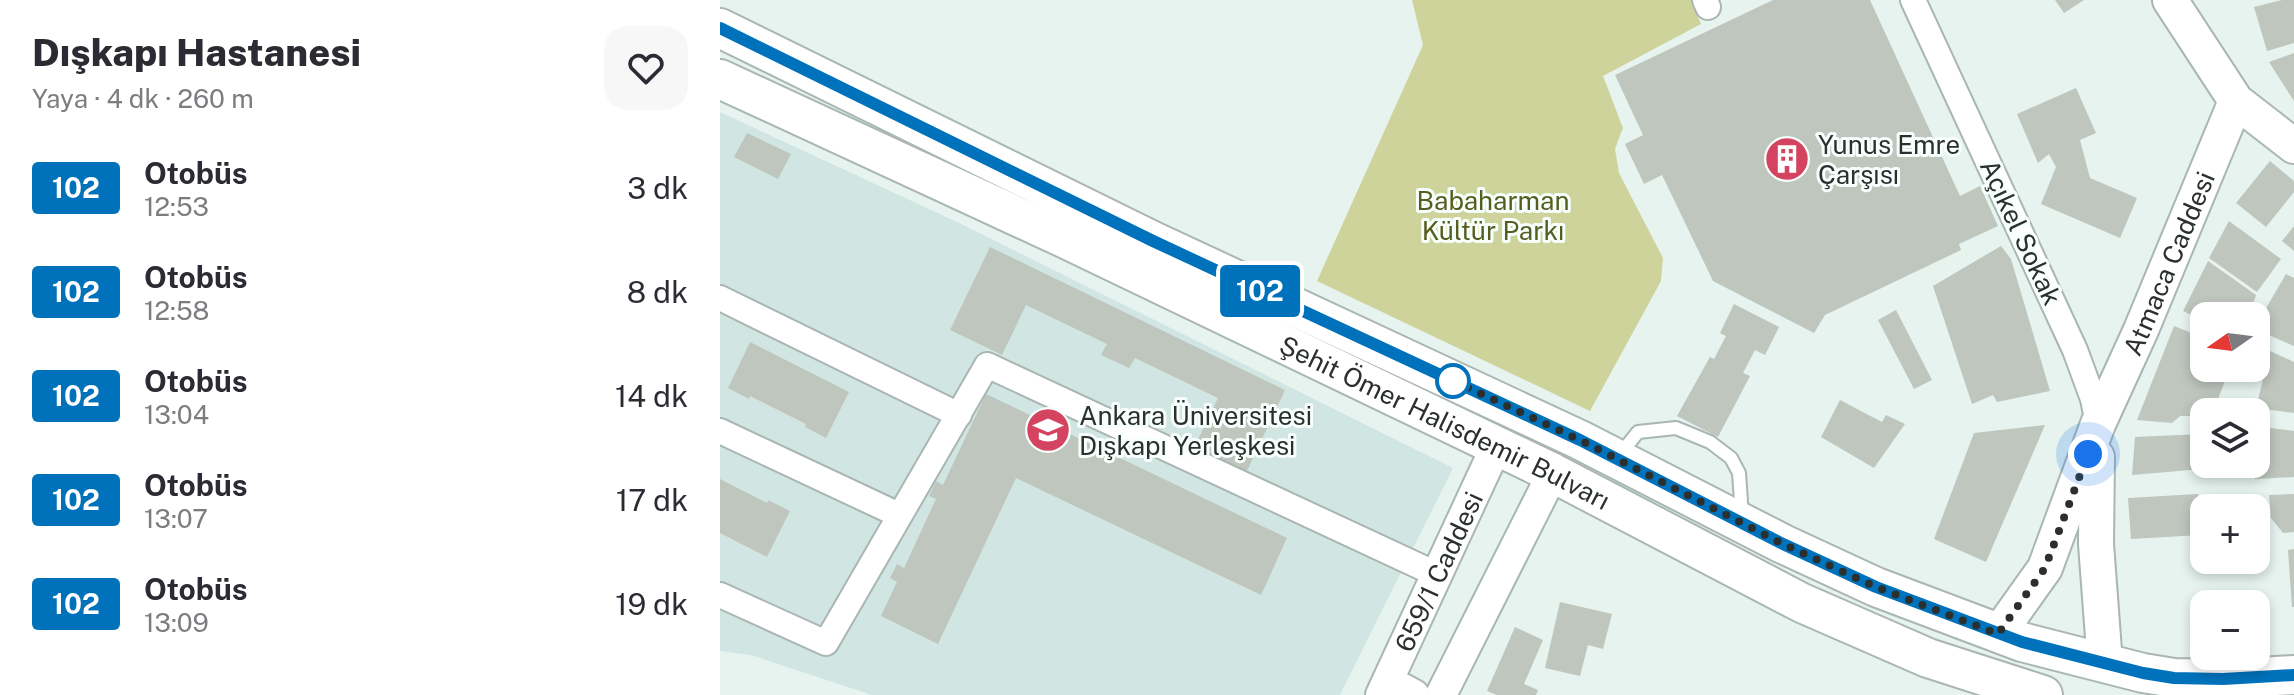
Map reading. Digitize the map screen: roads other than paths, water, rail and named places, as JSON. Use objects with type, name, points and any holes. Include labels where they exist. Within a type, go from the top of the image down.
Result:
[{"type":"main road","points":[[2170,0],[2236,101],[2294,146]]},
{"type":"main road","points":[[2194,0],[2220,52],[2236,101]]},
{"type":"main road","name":"Şehit Ömer Halisdemir Bulvarı","points":[[720,28],[1153,241],[1616,459],[1876,587],[1998,634],[2105,664],[2174,678],[2294,675]]},
{"type":"main road","name":"Şehit Ömer Halisdemir Bulvarı","points":[[720,79],[1066,239],[1553,473],[1817,610],[1928,658],[2043,695]]},
{"type":"main road","name":"Atmaca Caddesi","points":[[1998,634],[2045,568],[2098,424],[2141,330],[2236,101]]},
{"type":"main road","name":"Atmaca Caddesi","points":[[2098,424],[2096,544],[2105,664]]},
{"type":"street","name":"Açıkel Sokak","points":[[1913,0],[2075,350],[2093,399],[2098,424]]},
{"type":"street","points":[[720,298],[959,415]]},
{"type":"street","points":[[720,595],[826,643],[987,365],[1436,574]]},
{"type":"street","points":[[720,431],[899,515]]},
{"type":"street","name":"659/1 Caddesi","points":[[1384,688],[1496,447]]},
{"type":"street","points":[[1441,695],[1553,473]]},
{"type":"street","points":[[1384,688],[1414,695]]},
{"type":"lane","points":[[1616,459],[1638,432],[1676,428],[1710,442],[1731,458],[1739,473],[1742,523]]},
{"type":"place","name":"Yunus Emre Çarşısı","points":[[1787,159]]},
{"type":"place","name":"Ankara Üniversitesi Dışkapı Yerleşkesi","points":[[1048,430]]},
{"type":"park label","name":"Babaharman Kültür Parkı","points":[[1493,215]]}]
